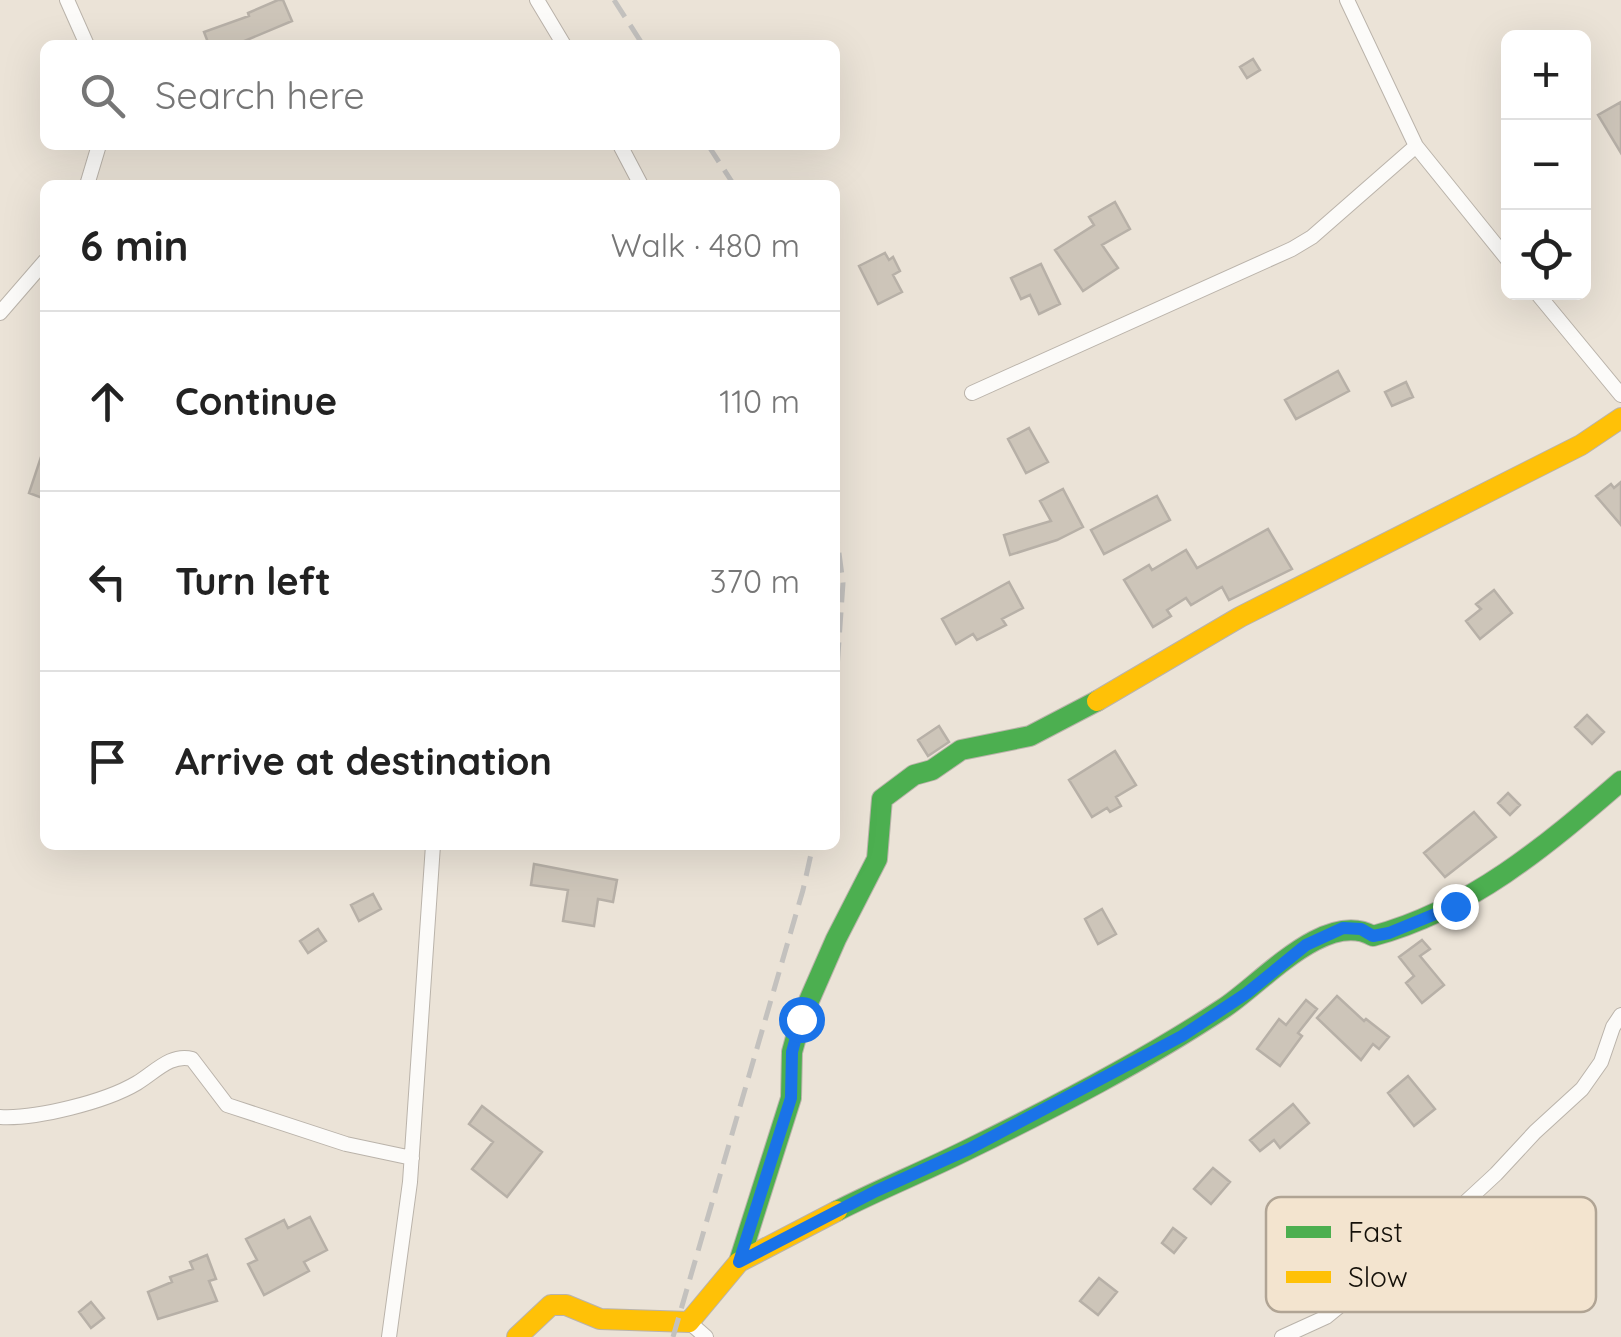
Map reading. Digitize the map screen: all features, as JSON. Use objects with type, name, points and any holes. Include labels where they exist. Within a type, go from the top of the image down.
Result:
[{"type":"street","points":[[67,0],[85,40]]},
{"type":"street","points":[[537,0],[561,40]]},
{"type":"street","points":[[1347,0],[1416,146],[1501,252]]},
{"type":"street","points":[[972,393],[1292,249],[1312,237],[1416,146]]},
{"type":"street","points":[[89,180],[98,150]]},
{"type":"street","points":[[623,150],[639,180]]},
{"type":"street","points":[[0,312],[40,266]]},
{"type":"street","points":[[1543,300],[1621,394]]},
{"type":"street","points":[[739,1262],[791,1098],[792,1052],[801,1019],[877,860],[882,799],[914,775],[932,770],[960,750],[1030,736],[1121,688],[1240,617],[1580,445],[1621,418]]},
{"type":"street","points":[[689,1322],[704,1307],[722,1277],[739,1262],[876,1191],[969,1149],[1182,1036],[1247,993],[1306,945],[1343,928],[1361,929],[1373,936],[1389,933],[1455,906],[1558,836],[1621,781]]},
{"type":"street","points":[[389,1337],[412,1158],[433,850]]},
{"type":"street","points":[[1469,1197],[1582,1090],[1601,1062],[1621,1015]]},
{"type":"street","points":[[0,1117],[32,1116],[115,1095],[183,1056],[192,1058],[227,1105],[346,1144],[412,1158]]},
{"type":"street","points":[[516,1337],[540,1312],[566,1305],[600,1319],[689,1322],[706,1337]]},
{"type":"street","points":[[1282,1337],[1332,1312]]},
{"type":"building","points":[[283,0],[292,21],[247,40],[207,40],[204,32],[249,16],[248,13]]},
{"type":"building","points":[[1253,59],[1260,70],[1247,78],[1240,67]]},
{"type":"building","points":[[1621,102],[1621,153],[1598,115]]},
{"type":"building","points":[[1115,202],[1130,229],[1102,245],[1118,268],[1083,291],[1055,250],[1094,225],[1089,217]]},
{"type":"building","points":[[885,253],[889,260],[893,257],[900,271],[893,275],[902,292],[878,304],[859,266]]},
{"type":"building","points":[[1041,264],[1060,304],[1039,314],[1030,295],[1021,299],[1011,278]]},
{"type":"building","points":[[1338,371],[1349,391],[1296,419],[1285,400]]},
{"type":"building","points":[[1406,382],[1413,397],[1392,406],[1385,392]]},
{"type":"building","points":[[1029,428],[1048,462],[1026,473],[1008,439]]},
{"type":"building","points":[[40,460],[40,497],[29,493]]},
{"type":"building","points":[[1621,482],[1621,525],[1596,496],[1611,484],[1614,488]]},
{"type":"building","points":[[1063,489],[1083,527],[1010,555],[1004,535],[1051,521],[1040,501]]},
{"type":"building","points":[[1157,496],[1170,520],[1104,554],[1091,530]]},
{"type":"building","points":[[1268,529],[1292,569],[1229,600],[1222,587],[1191,605],[1186,598],[1167,610],[1171,616],[1153,627],[1124,580],[1149,565],[1152,570],[1186,550],[1197,568]]},
{"type":"building","points":[[1009,582],[1023,608],[1002,619],[1006,625],[977,640],[973,634],[956,644],[942,619]]},
{"type":"building","points":[[1494,590],[1512,613],[1480,639],[1466,621],[1481,609],[1476,604]]},
{"type":"building","points":[[1587,715],[1604,732],[1592,744],[1575,727]]},
{"type":"building","points":[[939,726],[949,742],[928,756],[918,740]]},
{"type":"building","points":[[1115,751],[1136,785],[1116,797],[1121,806],[1110,812],[1107,808],[1092,817],[1069,780]]},
{"type":"building","points":[[1508,793],[1520,805],[1510,815],[1498,803]]},
{"type":"building","points":[[1474,812],[1496,837],[1445,877],[1424,853]]},
{"type":"building","points":[[534,864],[617,880],[613,902],[598,899],[594,926],[563,921],[568,890],[531,885]]},
{"type":"building","points":[[373,894],[381,909],[359,921],[351,905]]},
{"type":"building","points":[[1102,909],[1116,934],[1098,944],[1085,919]]},
{"type":"building","points":[[318,929],[326,941],[308,953],[300,941]]},
{"type":"building","points":[[1422,940],[1430,949],[1420,956],[1444,985],[1422,1003],[1406,983],[1414,976],[1399,957]]},
{"type":"building","points":[[1337,996],[1389,1037],[1379,1049],[1373,1044],[1361,1060],[1317,1018]]},
{"type":"building","points":[[1306,1000],[1317,1009],[1280,1066],[1257,1049],[1279,1019],[1286,1025]]},
{"type":"building","points":[[1408,1076],[1435,1109],[1414,1126],[1388,1093]]},
{"type":"building","points":[[1293,1104],[1309,1123],[1280,1148],[1274,1140],[1260,1151],[1250,1140]]},
{"type":"building","points":[[482,1106],[542,1152],[507,1197],[472,1169],[493,1142],[469,1124]]},
{"type":"building","points":[[1213,1168],[1230,1182],[1211,1204],[1194,1189]]},
{"type":"building","points":[[310,1217],[327,1250],[304,1262],[309,1271],[264,1295],[248,1264],[257,1260],[246,1239],[284,1220],[288,1228]]},
{"type":"building","points":[[1173,1228],[1186,1238],[1174,1253],[1162,1243]]},
{"type":"building","points":[[207,1255],[216,1279],[209,1281],[217,1301],[158,1319],[148,1292],[172,1282],[170,1277],[193,1269],[190,1262]]},
{"type":"building","points":[[1099,1278],[1117,1292],[1098,1315],[1080,1301]]},
{"type":"building","points":[[91,1302],[104,1318],[91,1328],[79,1312]]},
{"type":"railway","points":[[614,0],[640,40]]},
{"type":"railway","points":[[711,150],[731,180]]},
{"type":"railway","points":[[840,560],[840,626]]},
{"type":"railway","points":[[673,1337],[812,850]]},
{"type":"traffic: fast","points":[[739,1262],[791,1098],[792,1052],[801,1019],[877,859],[882,799],[914,775],[932,770],[961,750],[1030,736],[1097,701]]},
{"type":"traffic: fast","points":[[837,1211],[1001,1133],[1131,1065],[1224,1008],[1315,940],[1355,930],[1373,936],[1408,925],[1474,893],[1535,852],[1621,781]]},
{"type":"traffic: slow","points":[[1097,701],[1240,617],[1581,445],[1621,418]]},
{"type":"traffic: slow","points":[[517,1337],[551,1305],[566,1305],[600,1319],[689,1322],[739,1262],[837,1211]]},
{"type":"route","points":[[801,1019],[792,1052],[791,1098],[739,1262],[876,1191],[969,1149],[1182,1036],[1247,993],[1306,945],[1343,928],[1361,929],[1373,936],[1389,933],[1455,906]]}]
